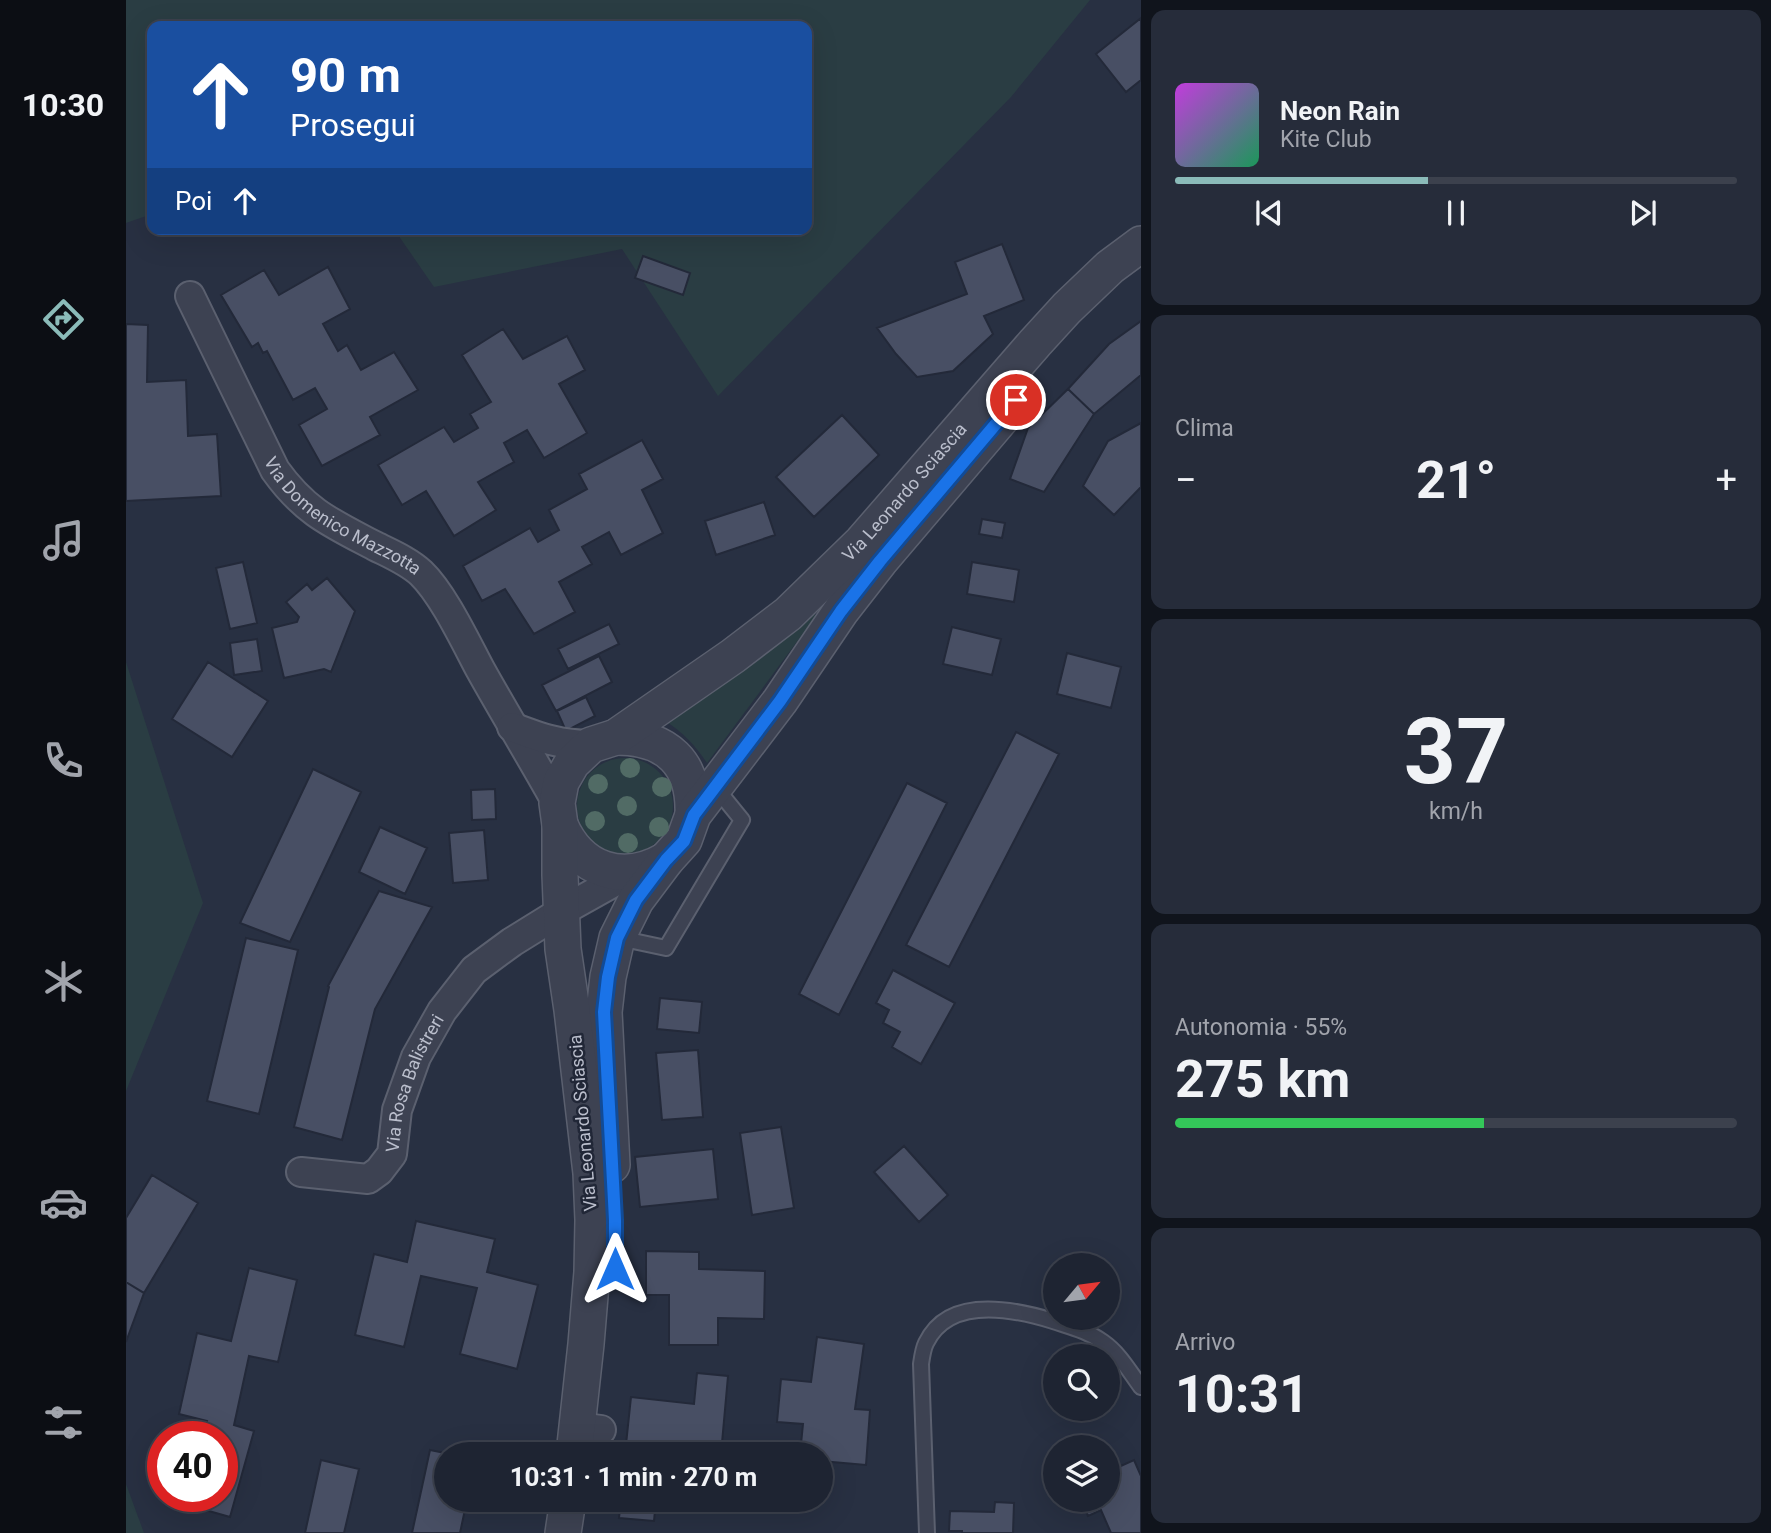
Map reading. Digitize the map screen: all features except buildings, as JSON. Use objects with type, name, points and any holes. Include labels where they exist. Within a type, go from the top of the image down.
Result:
[{"type":"street","name":"Via Leonardo Sciascia","points":[[603,741],[647,715],[733,656],[788,614],[862,542],[1068,308],[1110,267],[1141,244]]},
{"type":"street","name":"Via Leonardo Sciascia","points":[[694,815],[880,561],[1051,360],[1105,301],[1141,270]]},
{"type":"street","name":"Via Domenico Mazzotta","points":[[190,296],[275,470],[304,505],[324,520],[423,574],[449,614],[559,814]]},
{"type":"street","points":[[815,588],[841,611]]},
{"type":"street","points":[[512,727],[571,745],[634,737],[652,741],[667,750],[681,764],[694,797],[694,815],[684,841],[666,860],[643,871],[617,873],[593,864],[573,848],[559,814],[561,782],[572,762],[603,741]]},
{"type":"street","name":"Via Leonardo Sciascia","points":[[559,814],[563,949],[591,1172],[592,1272],[588,1441]]},
{"type":"street","name":"Via Leonardo Sciascia","points":[[588,1441],[610,1345],[615,1269],[604,1012],[608,977],[616,942],[636,900],[666,860]]},
{"type":"street","points":[[512,942],[630,873]]},
{"type":"street","points":[[512,942],[533,919],[560,876]]},
{"type":"street","points":[[512,942],[536,939],[563,949]]},
{"type":"street","name":"Via Rosa Balistreri","points":[[301,1171],[368,1179],[379,1171],[392,1154],[397,1110],[416,1057],[442,1011],[474,970],[512,942]]},
{"type":"street","points":[[563,1533],[566,1512]]},
{"type":"street","points":[[586,1533],[589,1512]]},
{"type":"lane","points":[[616,942],[666,948],[742,820],[720,781]]},
{"type":"lane","points":[[927,1533],[921,1364],[925,1343],[935,1329],[950,1318],[965,1312],[1002,1309],[1025,1312],[1086,1331],[1116,1353],[1141,1387]]},
{"type":"shaded area","points":[[126,0],[1090,0],[1011,97],[718,396],[622,249],[434,287],[398,235],[812,235],[812,21],[147,21],[147,216],[126,223]]},
{"type":"shaded area","points":[[812,611],[816,616],[707,763],[688,739],[665,721],[785,638]]},
{"type":"shaded area","points":[[126,662],[203,903],[126,1091]]},
{"type":"shaded area","points":[[625,758],[643,761],[659,772],[670,788],[673,806],[670,824],[659,840],[643,851],[625,854],[607,851],[591,840],[580,824],[577,806],[580,788],[591,772],[607,761]]},
{"type":"shaded area","points":[[126,1484],[144,1533],[126,1533]]},
{"type":"route","points":[[615,1269],[604,1012],[608,977],[617,938],[636,900],[684,841],[694,815],[780,701],[841,611],[1016,400]]}]
